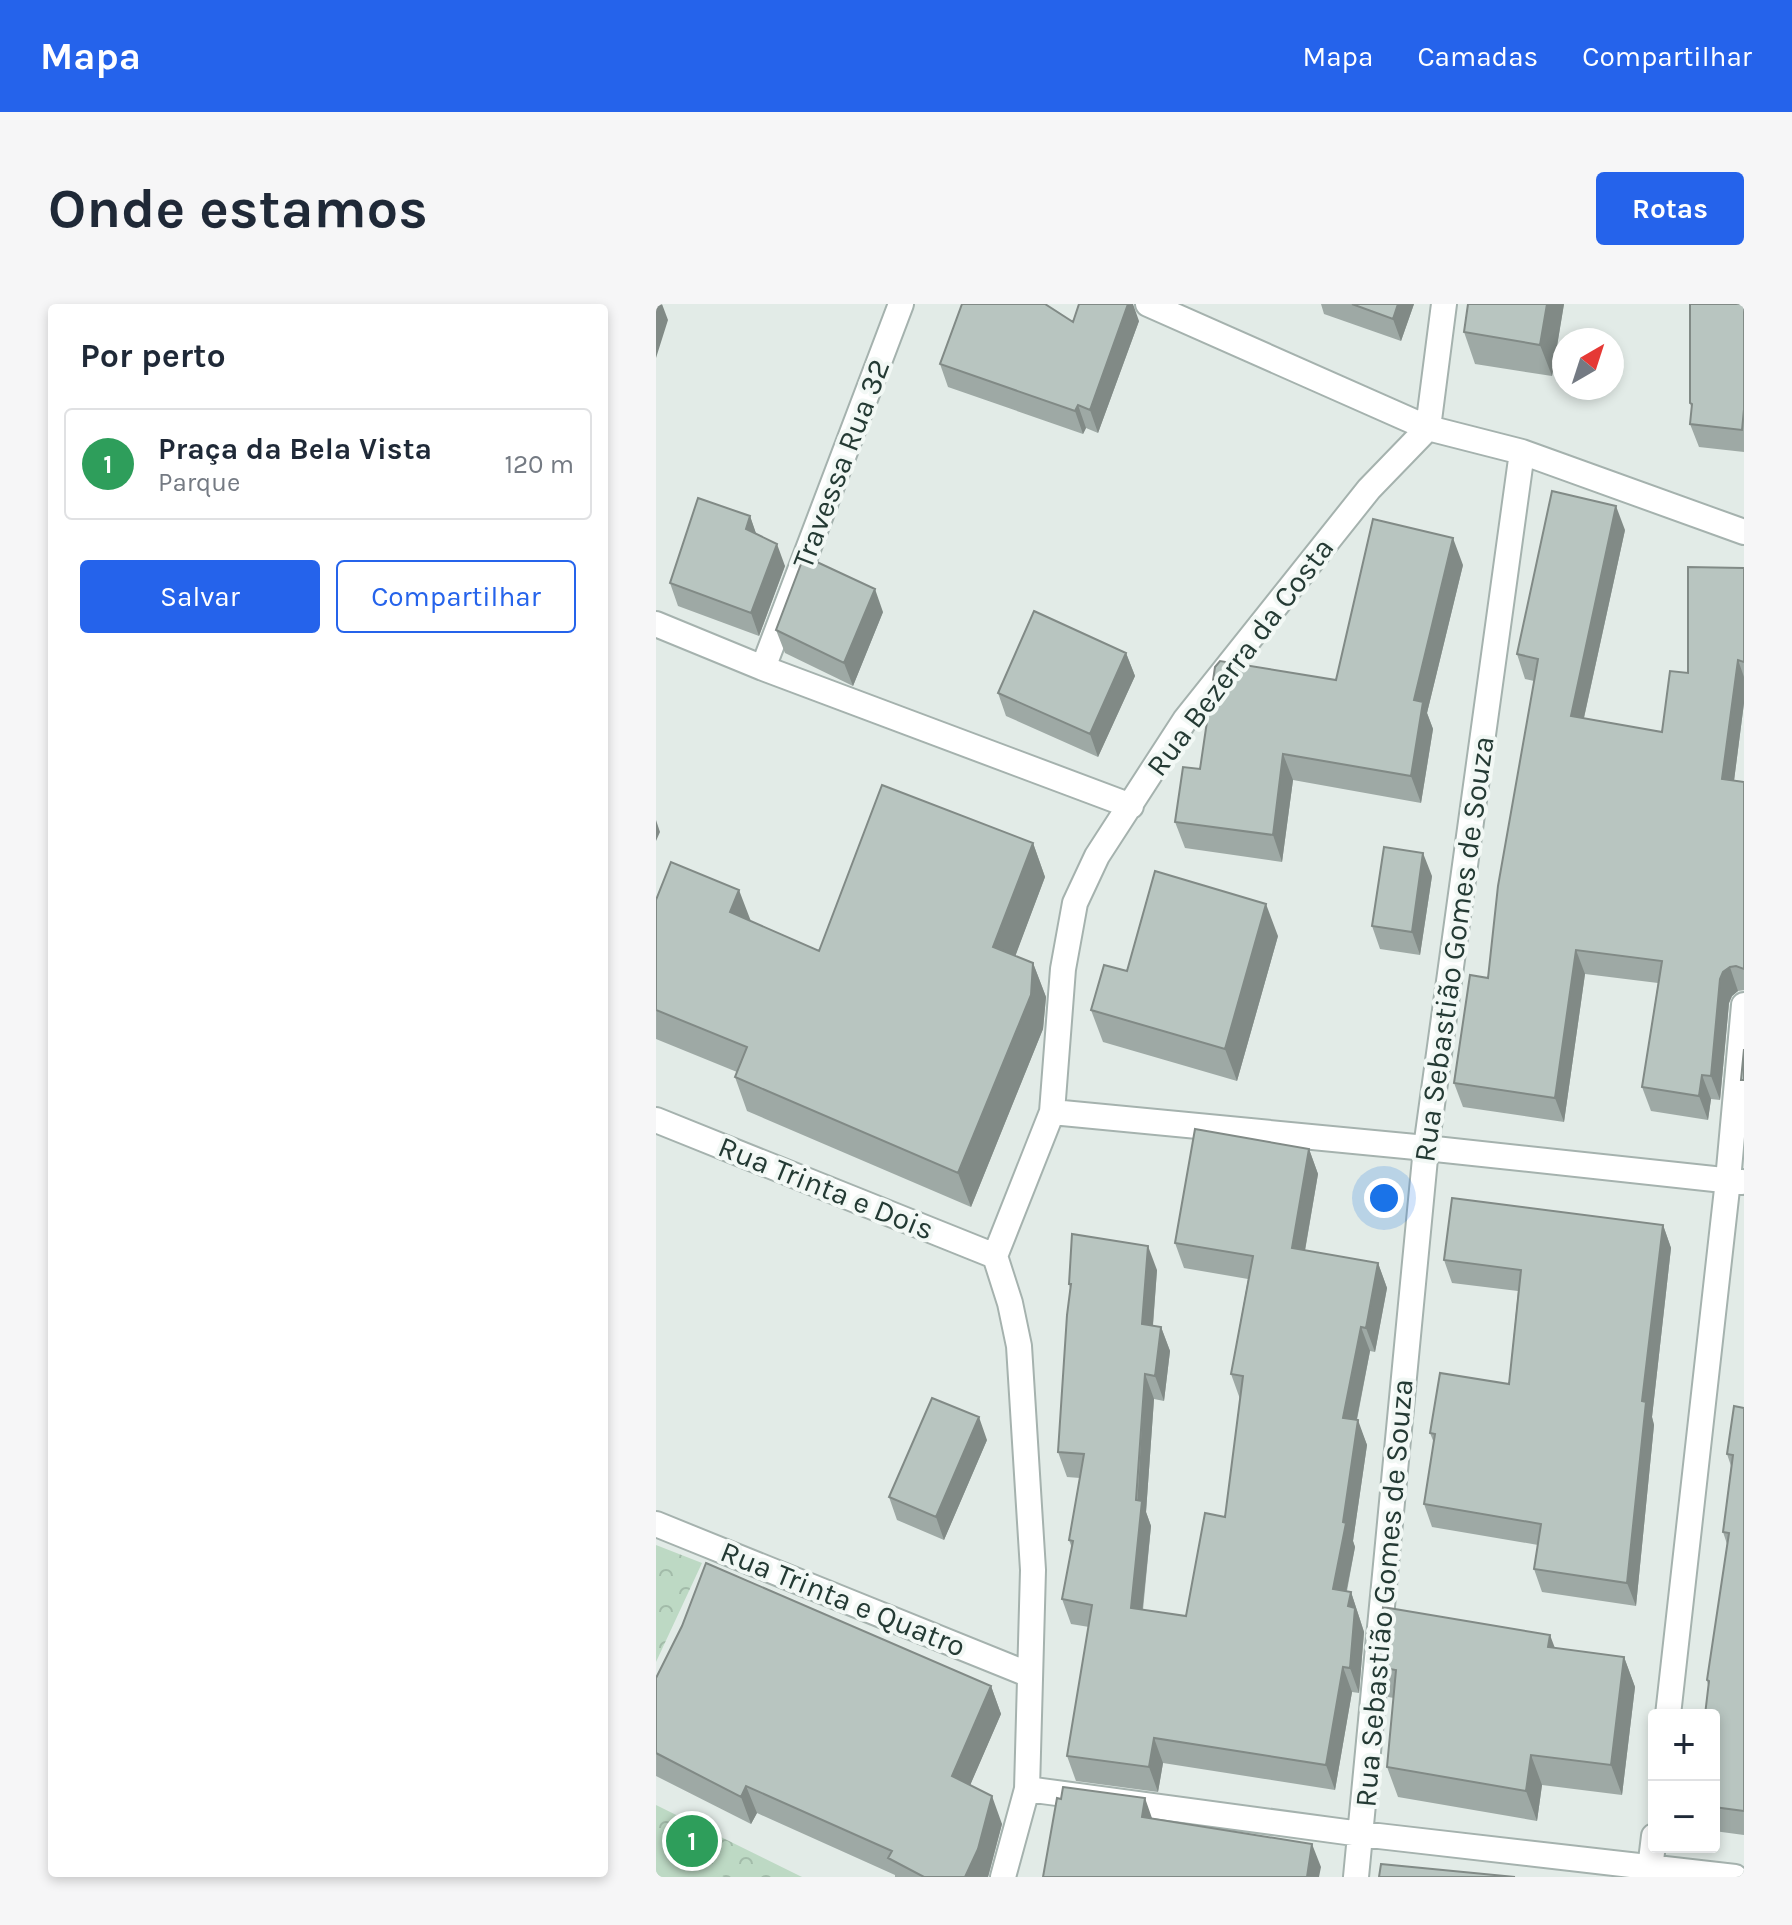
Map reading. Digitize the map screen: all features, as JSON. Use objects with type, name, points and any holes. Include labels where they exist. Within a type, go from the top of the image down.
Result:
[{"type":"street","name":"Travessa Rua 32","points":[[763,668],[901,304]]},
{"type":"street","points":[[1148,304],[1428,428],[1522,452],[1744,532]]},
{"type":"street","points":[[1428,428],[1444,304]]},
{"type":"street","name":"Rua Bezerra da Costa","points":[[995,1256],[1052,1112],[1063,969],[1075,903],[1097,856],[1185,720],[1369,489],[1428,428]]},
{"type":"street","name":"Rua Sebastião Gomes de Souza","points":[[1356,1877],[1426,1148],[1522,452]]},
{"type":"street","points":[[656,624],[763,668],[1131,806]]},
{"type":"street","points":[[1669,1709],[1736,1181],[1744,1005]]},
{"type":"street","points":[[1052,1112],[1736,1181]]},
{"type":"street","name":"Rua Trinta e Dois","points":[[656,1120],[995,1256]]},
{"type":"street","points":[[995,1256],[1019,1346],[1033,1570],[1027,1789],[1003,1877]]},
{"type":"street","name":"Rua Trinta e Quatro","points":[[656,1524],[1030,1675]]},
{"type":"street","points":[[1027,1789],[1650,1872],[1735,1877]]},
{"type":"green space","points":[[656,1545],[702,1563],[656,1662]]},
{"type":"green space","points":[[656,1805],[802,1877],[656,1877]]},
{"type":"green space","points":[[656,1842],[724,1877],[656,1877]]},
{"type":"building","points":[[962,304],[1045,304],[1073,322],[1079,304],[1128,304],[1090,410],[1078,405],[1075,411],[940,364]]},
{"type":"building","points":[[1352,304],[1398,304],[1393,319]]},
{"type":"building","points":[[1468,304],[1547,304],[1540,345],[1464,332]]},
{"type":"building","points":[[1690,304],[1744,304],[1742,430],[1690,424]]},
{"type":"building","points":[[1552,491],[1616,506],[1571,716],[1662,732],[1670,671],[1688,673],[1688,567],[1744,568],[1744,662],[1738,660],[1722,779],[1744,782],[1744,969],[1730,967],[1720,979],[1711,1076],[1702,1075],[1699,1096],[1642,1087],[1662,961],[1576,950],[1555,1098],[1454,1083],[1470,975],[1488,978],[1498,886],[1538,659],[1517,654]]},
{"type":"building","points":[[698,498],[750,516],[746,529],[777,544],[751,613],[670,583]]},
{"type":"building","points":[[1373,519],[1453,538],[1414,700],[1423,702],[1411,776],[1283,754],[1273,835],[1175,822],[1183,767],[1200,769],[1215,667],[1220,661],[1336,680]]},
{"type":"building","points":[[804,556],[875,589],[844,663],[776,630]]},
{"type":"building","points":[[1034,611],[1126,653],[1090,734],[998,693]]},
{"type":"building","points":[[882,785],[1033,843],[993,947],[1033,963],[1031,995],[958,1173],[735,1077],[747,1047],[656,1010],[656,900],[671,862],[739,890],[730,912],[819,951]]},
{"type":"building","points":[[1384,847],[1423,853],[1412,932],[1372,926]]},
{"type":"building","points":[[1155,871],[1266,904],[1225,1049],[1091,1010],[1104,965],[1127,971]]},
{"type":"building","points":[[1744,1049],[1744,1080],[1741,1080]]},
{"type":"building","points":[[1195,1129],[1309,1149],[1292,1248],[1378,1263],[1366,1328],[1361,1327],[1343,1418],[1358,1420],[1343,1522],[1346,1523],[1333,1589],[1351,1592],[1348,1606],[1355,1608],[1350,1668],[1343,1667],[1326,1765],[1154,1738],[1149,1767],[1067,1756],[1092,1605],[1062,1599],[1084,1454],[1058,1452],[1072,1234],[1148,1246],[1142,1324],[1161,1327],[1155,1376],[1145,1374],[1136,1500],[1142,1501],[1131,1608],[1186,1616],[1205,1513],[1225,1517],[1243,1376],[1231,1374],[1253,1256],[1175,1243]]},
{"type":"building","points":[[1452,1198],[1663,1225],[1642,1401],[1646,1402],[1627,1583],[1534,1569],[1541,1524],[1424,1504],[1435,1434],[1430,1433],[1440,1373],[1509,1384],[1521,1270],[1444,1260]]},
{"type":"building","points":[[932,1398],[979,1417],[936,1517],[889,1497]]},
{"type":"building","points":[[1734,1406],[1744,1408],[1744,1811],[1720,1808],[1720,1709],[1706,1709],[1707,1680],[1729,1533],[1723,1532],[1733,1455],[1727,1454]]},
{"type":"building","points":[[706,1563],[991,1686],[952,1776],[992,1796],[978,1849],[965,1877],[924,1877],[888,1858],[892,1851],[746,1786],[741,1797],[656,1753],[656,1678],[682,1626]]},
{"type":"building","points":[[1383,1607],[1550,1635],[1548,1647],[1624,1657],[1611,1765],[1531,1755],[1526,1791],[1387,1767],[1396,1670],[1378,1667]]},
{"type":"building","points":[[1063,1787],[1145,1798],[1142,1817],[1312,1844],[1307,1877],[1043,1877],[1057,1798],[1061,1799]]},
{"type":"building","points":[[1381,1864],[1515,1877],[1379,1877]]},
{"type":"place","name":"Praça da Bela Vista","points":[[692,1841]]}]
